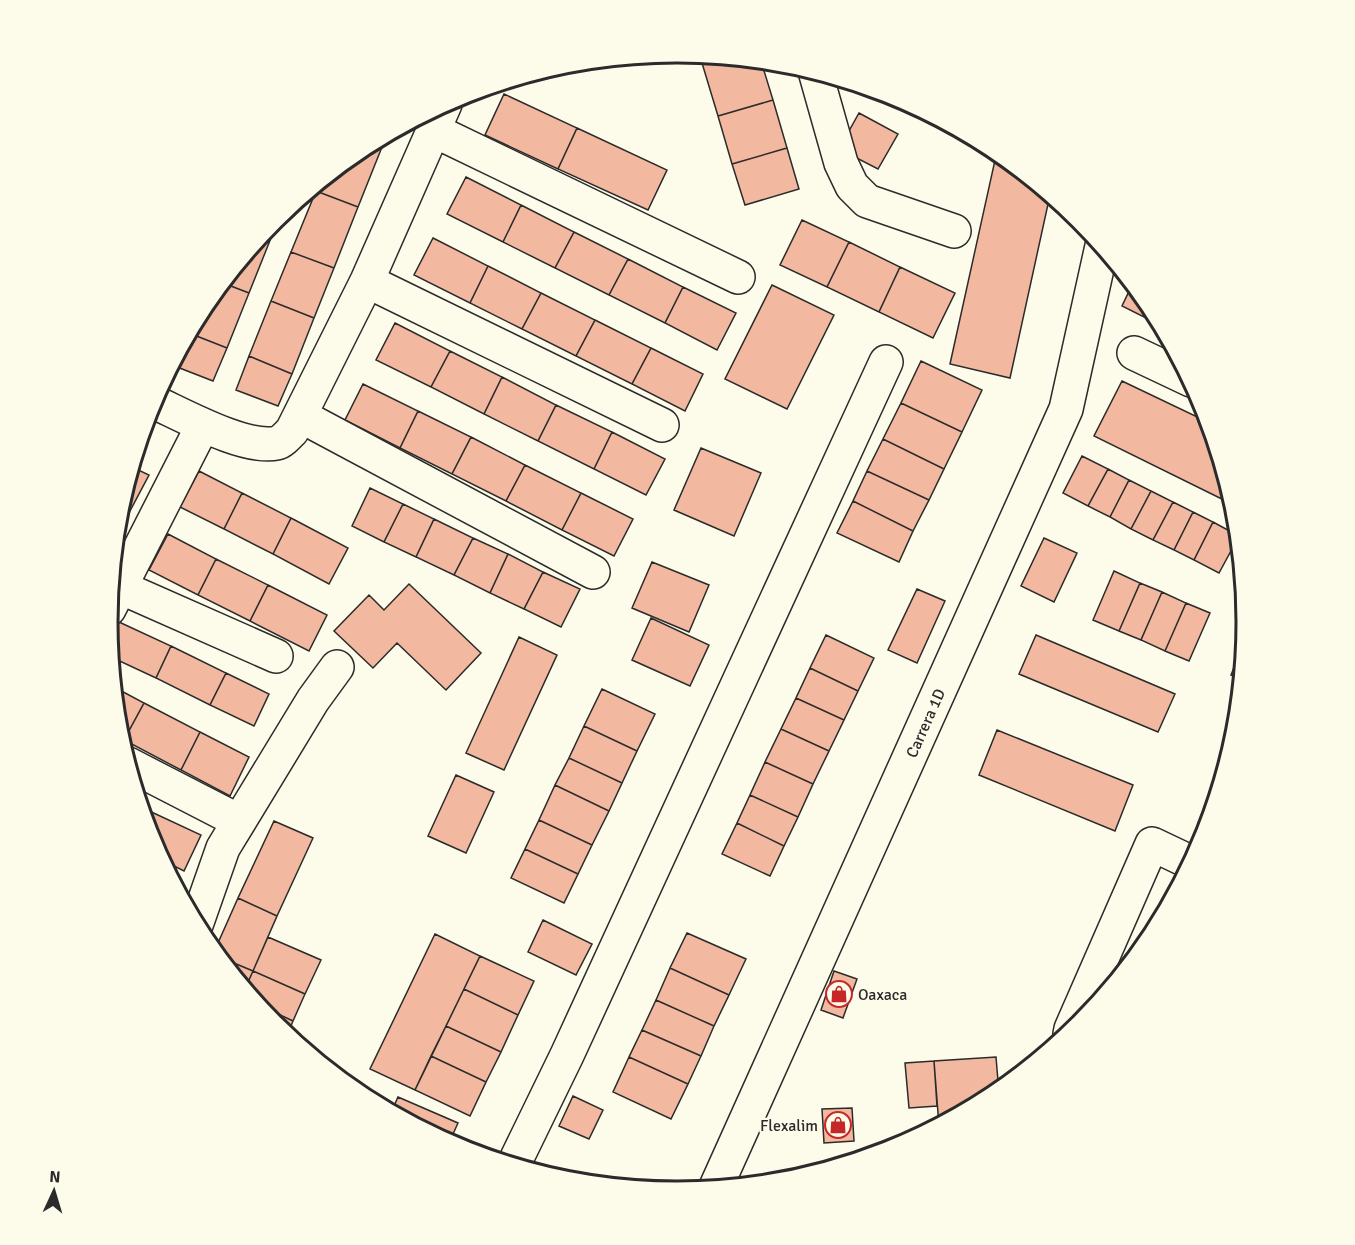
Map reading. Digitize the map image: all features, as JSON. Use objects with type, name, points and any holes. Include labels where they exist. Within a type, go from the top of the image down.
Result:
[{"type":"street","points":[[818,81],[842,163],[852,186],[867,201],[954,231]]},
{"type":"street","points":[[162,406],[202,425],[252,444],[279,443],[292,432],[366,281],[439,117],[738,277]]},
{"type":"street","name":"Carrera 1D","points":[[719,1180],[1066,409],[1100,256]]},
{"type":"street","points":[[366,281],[662,425]]},
{"type":"street","points":[[1134,353],[1179,374]]},
{"type":"street","points":[[517,1158],[567,1055],[886,362]]},
{"type":"street","points":[[301,416],[593,572]]},
{"type":"street","points":[[119,588],[202,425]]},
{"type":"street","points":[[119,600],[276,656]]},
{"type":"street","points":[[200,913],[223,848],[313,700],[337,667]]},
{"type":"street","points":[[138,769],[225,814]]},
{"type":"street","points":[[1078,1012],[1152,844],[1184,859]]},
{"type":"building","points":[[702,64],[764,70],[773,100],[718,116]]},
{"type":"building","points":[[504,94],[577,128],[558,169],[485,135]]},
{"type":"building","points":[[773,100],[787,148],[732,164],[718,116]]},
{"type":"building","points":[[859,113],[898,134],[878,169],[839,149]]},
{"type":"building","points":[[577,128],[667,170],[648,210],[558,169]]},
{"type":"building","points":[[382,148],[358,207],[320,193]]},
{"type":"building","points":[[787,148],[799,189],[745,205],[732,164]]},
{"type":"building","points":[[995,162],[1048,204],[1010,378],[950,364]]},
{"type":"building","points":[[466,177],[521,205],[503,242],[447,214]]},
{"type":"building","points":[[320,193],[358,207],[334,268],[291,252],[313,199]]},
{"type":"building","points":[[521,205],[574,232],[555,268],[503,242]]},
{"type":"building","points":[[802,220],[849,242],[827,287],[780,265]]},
{"type":"building","points":[[574,232],[628,259],[609,295],[555,268]]},
{"type":"building","points":[[433,238],[488,266],[470,303],[414,275]]},
{"type":"building","points":[[849,242],[900,267],[879,312],[827,287]]},
{"type":"building","points":[[269,243],[249,293],[231,286]]},
{"type":"building","points":[[291,252],[334,268],[314,318],[271,301]]},
{"type":"building","points":[[628,259],[683,287],[665,323],[609,295]]},
{"type":"building","points":[[488,266],[541,293],[522,329],[470,303]]},
{"type":"building","points":[[900,267],[955,293],[933,338],[879,312]]},
{"type":"building","points":[[772,285],[834,315],[787,409],[725,379]]},
{"type":"building","points":[[231,286],[249,293],[227,348],[197,336]]},
{"type":"building","points":[[683,287],[736,313],[717,350],[665,323]]},
{"type":"building","points":[[1129,292],[1147,318],[1122,306]]},
{"type":"building","points":[[541,293],[595,320],[576,356],[522,329]]},
{"type":"building","points":[[271,301],[314,318],[292,374],[249,356]]},
{"type":"building","points":[[595,320],[651,348],[632,384],[576,356]]},
{"type":"building","points":[[395,323],[450,351],[431,387],[376,360]]},
{"type":"building","points":[[197,336],[227,348],[213,381],[180,368]]},
{"type":"building","points":[[651,348],[703,374],[685,411],[632,384]]},
{"type":"building","points":[[450,351],[502,377],[484,414],[431,387]]},
{"type":"building","points":[[249,356],[292,374],[278,406],[236,390]]},
{"type":"building","points":[[921,361],[982,390],[962,432],[901,403]]},
{"type":"building","points":[[502,377],[556,405],[538,441],[484,414]]},
{"type":"building","points":[[1122,381],[1197,417],[1223,500],[1094,436]]},
{"type":"building","points":[[363,384],[418,411],[400,448],[345,420]]},
{"type":"building","points":[[901,403],[962,432],[944,469],[883,439]]},
{"type":"building","points":[[556,405],[612,432],[594,469],[538,441]]},
{"type":"building","points":[[418,411],[471,437],[452,474],[400,448]]},
{"type":"building","points":[[612,432],[665,459],[646,495],[594,469]]},
{"type":"building","points":[[471,437],[525,465],[506,501],[452,474]]},
{"type":"building","points":[[883,439],[944,469],[929,500],[867,471]]},
{"type":"building","points":[[701,448],[761,473],[734,536],[674,510]]},
{"type":"building","points":[[1082,456],[1108,469],[1088,506],[1063,493]]},
{"type":"building","points":[[525,465],[581,493],[562,530],[506,501]]},
{"type":"building","points":[[1108,469],[1129,480],[1110,517],[1088,506]]},
{"type":"building","points":[[139,470],[149,475],[129,513]]},
{"type":"building","points":[[199,471],[242,493],[224,529],[180,507]]},
{"type":"building","points":[[867,471],[929,500],[913,531],[853,501]]},
{"type":"building","points":[[1129,480],[1151,491],[1131,529],[1110,517]]},
{"type":"building","points":[[370,488],[403,504],[384,542],[352,526]]},
{"type":"building","points":[[1151,491],[1173,502],[1153,540],[1131,529]]},
{"type":"building","points":[[242,493],[291,518],[273,554],[224,529]]},
{"type":"building","points":[[581,493],[633,519],[614,556],[562,530]]},
{"type":"building","points":[[853,501],[913,531],[899,562],[837,533]]},
{"type":"building","points":[[1173,502],[1193,512],[1174,550],[1153,540]]},
{"type":"building","points":[[403,504],[434,519],[416,557],[384,542]]},
{"type":"building","points":[[1193,512],[1213,522],[1194,560],[1174,550]]},
{"type":"building","points":[[291,518],[348,548],[329,584],[273,554]]},
{"type":"building","points":[[434,519],[473,538],[454,575],[416,557]]},
{"type":"building","points":[[1213,522],[1229,531],[1232,549],[1219,573],[1194,560]]},
{"type":"building","points":[[168,534],[216,559],[198,595],[149,570]]},
{"type":"building","points":[[473,538],[508,554],[490,593],[454,575]]},
{"type":"building","points":[[1044,538],[1077,553],[1054,602],[1021,586]]},
{"type":"building","points":[[508,554],[543,572],[524,609],[490,593]]},
{"type":"building","points":[[216,559],[268,585],[250,621],[198,595]]},
{"type":"building","points":[[652,562],[709,585],[689,632],[632,608]]},
{"type":"building","points":[[1114,571],[1140,583],[1119,631],[1093,620]]},
{"type":"building","points":[[543,572],[580,589],[561,627],[524,609]]},
{"type":"building","points":[[1140,583],[1162,592],[1141,640],[1119,631]]},
{"type":"building","points":[[409,584],[481,653],[446,690],[397,643],[373,668],[334,631],[369,595],[384,610]]},
{"type":"building","points":[[268,585],[327,615],[309,651],[250,621]]},
{"type":"building","points":[[917,589],[945,601],[917,663],[888,650]]},
{"type":"building","points":[[1162,592],[1186,603],[1165,651],[1141,640]]},
{"type":"building","points":[[1186,603],[1210,613],[1189,661],[1165,651]]},
{"type":"building","points":[[651,618],[709,645],[690,686],[632,660]]},
{"type":"building","points":[[119,622],[171,646],[156,678],[119,661]]},
{"type":"building","points":[[826,635],[874,658],[858,691],[810,668]]},
{"type":"building","points":[[1036,635],[1175,694],[1158,732],[1019,674]]},
{"type":"building","points":[[519,637],[557,655],[504,770],[466,753]]},
{"type":"building","points":[[171,646],[226,673],[210,705],[156,678]]},
{"type":"building","points":[[810,668],[858,691],[844,720],[796,698]]},
{"type":"building","points":[[226,673],[269,694],[254,726],[210,705]]},
{"type":"building","points":[[602,689],[655,714],[637,751],[584,726]]},
{"type":"building","points":[[123,692],[144,703],[129,731]]},
{"type":"building","points":[[796,698],[844,720],[829,751],[781,729]]},
{"type":"building","points":[[144,703],[200,732],[181,770],[132,744],[129,731]]},
{"type":"building","points":[[584,726],[637,751],[622,783],[569,758]]},
{"type":"building","points":[[781,729],[829,751],[813,784],[765,762]]},
{"type":"building","points":[[997,730],[1133,785],[1115,831],[979,775]]},
{"type":"building","points":[[200,732],[249,757],[230,796],[181,770]]},
{"type":"building","points":[[569,758],[622,783],[609,811],[555,785]]},
{"type":"building","points":[[765,762],[813,784],[798,817],[750,795]]},
{"type":"building","points":[[456,775],[494,792],[466,853],[428,836]]},
{"type":"building","points":[[555,785],[609,811],[592,845],[539,820]]},
{"type":"building","points":[[750,795],[798,817],[784,846],[737,823]]},
{"type":"building","points":[[152,812],[201,835],[184,871],[174,866]]},
{"type":"building","points":[[539,820],[592,845],[578,874],[525,849]]},
{"type":"building","points":[[274,821],[313,838],[277,916],[238,898]]},
{"type":"building","points":[[737,823],[784,846],[770,876],[722,854]]},
{"type":"building","points":[[525,849],[578,874],[564,903],[511,878]]},
{"type":"building","points":[[238,898],[277,916],[253,971],[234,963],[219,942]]},
{"type":"building","points":[[543,920],[592,944],[576,975],[528,952]]},
{"type":"building","points":[[687,933],[746,959],[729,995],[670,968]]},
{"type":"building","points":[[435,934],[480,956],[415,1090],[370,1069]]},
{"type":"building","points":[[268,937],[321,960],[305,994],[253,971]]},
{"type":"building","points":[[480,956],[534,981],[518,1015],[464,989]]},
{"type":"building","points":[[234,963],[253,971],[249,981]]},
{"type":"building","points":[[670,968],[729,995],[714,1026],[656,1000]]},
{"type":"building","points":[[253,971],[305,994],[293,1021],[278,1014],[249,981]]},
{"type":"building","name":"Oaxaca","points":[[834,971],[857,979],[843,1018],[821,1010]]},
{"type":"building","points":[[464,989],[518,1015],[501,1052],[446,1026]]},
{"type":"building","points":[[656,1000],[714,1026],[701,1056],[642,1030]]},
{"type":"building","points":[[278,1014],[293,1021],[291,1026]]},
{"type":"building","points":[[446,1026],[501,1052],[486,1082],[431,1056]]},
{"type":"building","points":[[642,1030],[701,1056],[688,1084],[629,1057]]},
{"type":"building","points":[[431,1056],[486,1082],[470,1116],[415,1090]]},
{"type":"building","points":[[629,1057],[688,1084],[671,1119],[613,1092]]},
{"type":"building","points":[[996,1057],[998,1081],[938,1117],[934,1061]]},
{"type":"building","points":[[934,1061],[937,1106],[909,1108],[905,1063]]},
{"type":"building","points":[[573,1096],[603,1110],[589,1139],[559,1126]]},
{"type":"building","points":[[398,1097],[458,1123],[453,1134],[395,1105]]},
{"type":"building","name":"Flexalim","points":[[852,1108],[854,1141],[824,1143],[822,1109]]},
{"type":"place","name":"Oaxaca","points":[[839,994]]},
{"type":"place","name":"Flexalim","points":[[838,1125]]}]
